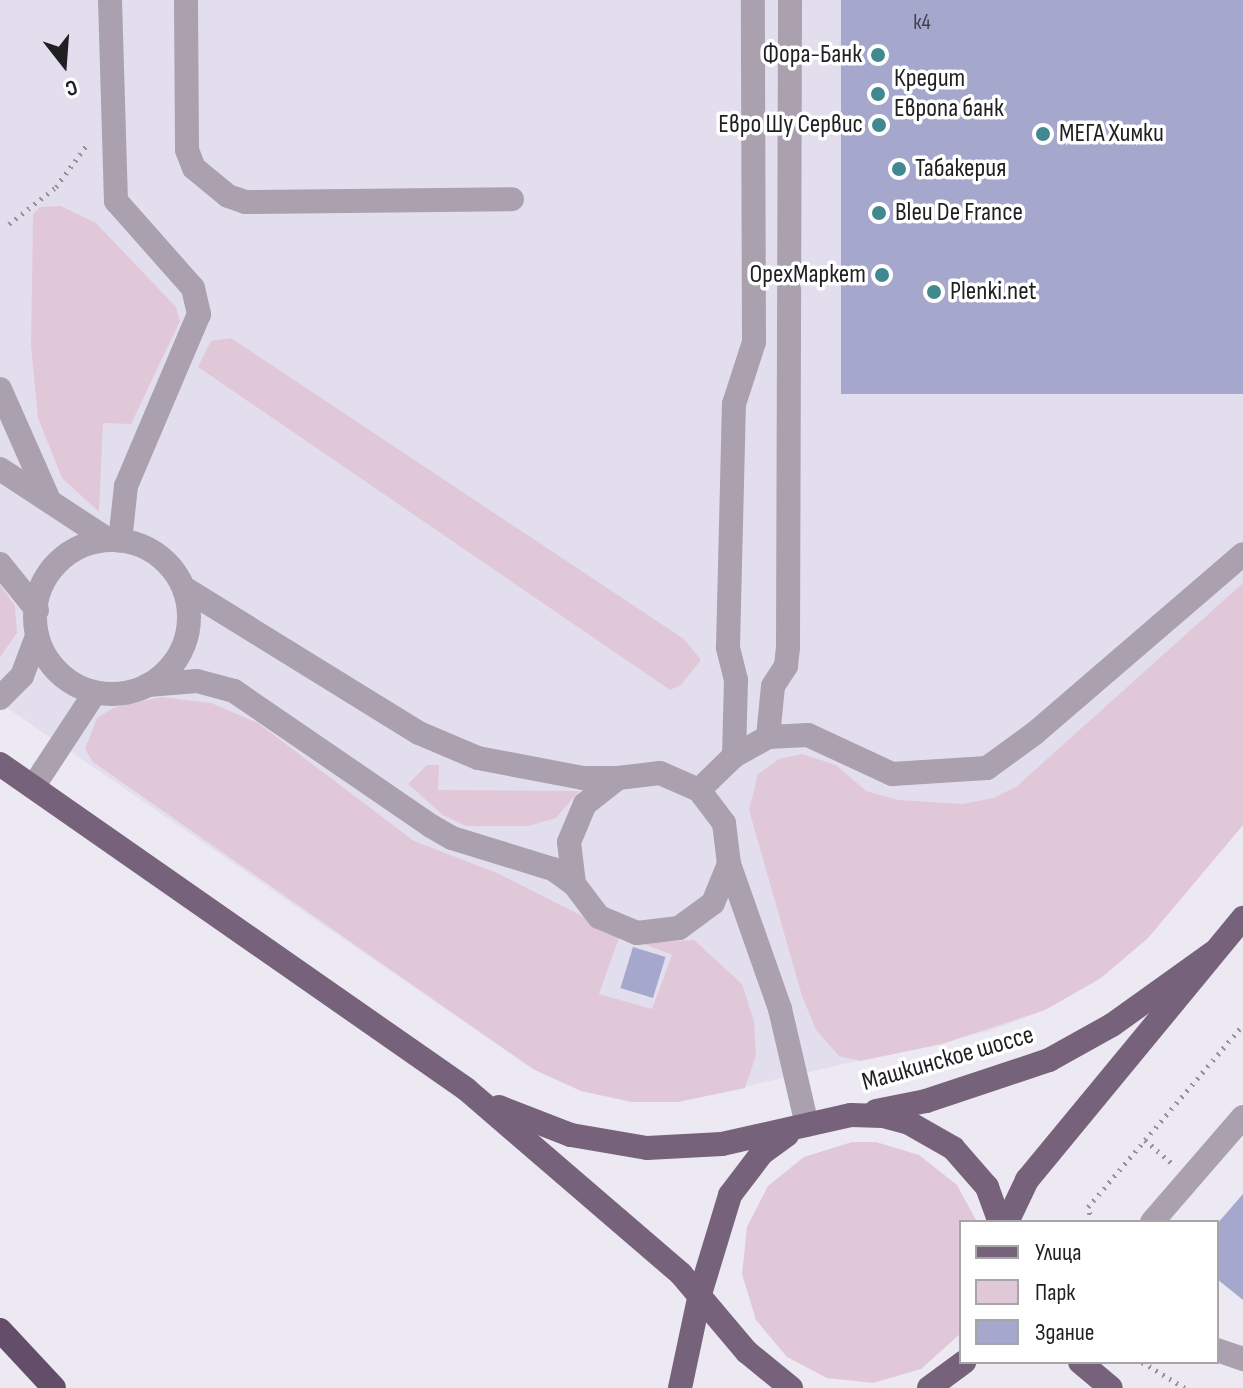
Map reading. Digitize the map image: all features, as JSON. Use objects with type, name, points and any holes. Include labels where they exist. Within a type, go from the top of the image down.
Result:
[{"type":"highway","points":[[0,1330],[54,1388]]},
{"type":"main road","points":[[0,764],[466,1089],[700,1294],[765,1370],[791,1388]]},
{"type":"main road","name":"Машкинское шоссе","points":[[1008,1220],[1027,1180],[1243,918]]},
{"type":"main road","name":"Машкинское шоссе","points":[[466,1089],[539,1125],[647,1148],[722,1144],[926,1101],[1049,1060],[1112,1025],[1214,952]]},
{"type":"main road","points":[[857,1115],[909,1123],[953,1148],[987,1187],[999,1220]]},
{"type":"main road","points":[[680,1388],[700,1294],[730,1195],[762,1153],[807,1125]]},
{"type":"main road","points":[[715,1246],[715,1275],[733,1331]]},
{"type":"main road","points":[[929,1388],[961,1364]]},
{"type":"main road","points":[[1082,1364],[1111,1388]]},
{"type":"street","points":[[110,0],[116,201],[193,288],[199,314],[126,486],[113,540]]},
{"type":"street","points":[[186,0],[187,150],[194,168],[228,196],[245,202],[512,199]]},
{"type":"street","points":[[734,756],[736,680],[728,647],[734,404],[754,342],[753,0]]},
{"type":"street","points":[[768,737],[773,686],[786,666],[788,648],[790,0]]},
{"type":"street","points":[[0,389],[50,502]]},
{"type":"street","points":[[0,469],[113,540],[152,549],[184,588],[419,733],[478,758],[583,778],[660,773],[699,790],[724,823],[729,864],[780,1009],[807,1125]]},
{"type":"street","points":[[0,698],[22,676],[37,636],[39,588],[66,553],[113,540]]},
{"type":"street","points":[[699,790],[734,756],[768,737],[808,735],[892,774],[987,768],[1026,741],[1243,554]]},
{"type":"street","points":[[0,564],[37,610]]},
{"type":"street","points":[[37,636],[55,671],[94,694],[138,692],[174,666],[191,625],[184,588]]},
{"type":"street","points":[[148,685],[197,681],[234,691],[452,838],[528,859],[574,884],[599,917],[637,933],[679,928],[713,903],[729,864]]},
{"type":"street","points":[[33,787],[94,694]]},
{"type":"street","points":[[574,884],[569,842],[574,829],[585,804],[618,778]]},
{"type":"street","points":[[1154,1220],[1243,1117]]},
{"type":"street","points":[[1219,1351],[1243,1359]]},
{"type":"path","points":[[9,224],[56,187],[111,111]]},
{"type":"path","points":[[1091,1220],[1088,1207],[1243,1025]]},
{"type":"path","points":[[1145,1364],[1185,1388]]},
{"type":"shaded area","points":[[0,0],[1243,0],[1243,825],[1148,938],[1101,978],[1045,1010],[989,1031],[678,1102],[632,1102],[581,1091],[533,1069],[0,703]]},
{"type":"green space","points":[[61,206],[96,223],[176,307],[180,321],[131,424],[103,423],[99,512],[62,478],[38,418],[31,346],[33,214],[40,207]]},
{"type":"green space","points":[[231,338],[684,639],[701,660],[681,685],[670,690],[198,367],[211,341]]},
{"type":"green space","points":[[1243,583],[1243,825],[1148,938],[1101,978],[1045,1010],[942,1044],[860,1061],[839,1056],[816,1030],[802,996],[749,810],[758,774],[779,759],[802,754],[836,765],[866,791],[898,800],[963,804],[993,798],[1016,787]]},
{"type":"green space","points":[[0,584],[15,606],[17,633],[0,657]]},
{"type":"green space","points":[[161,697],[211,703],[258,723],[414,841],[497,873],[620,935],[599,994],[652,1009],[672,955],[642,943],[694,940],[742,984],[754,1021],[756,1055],[745,1088],[678,1102],[632,1102],[581,1091],[533,1069],[93,762],[85,749],[97,718],[115,707]]},
{"type":"green space","points":[[427,765],[439,765],[438,790],[579,791],[556,818],[528,826],[466,826],[443,815],[408,784]]},
{"type":"green space","points":[[852,1142],[876,1142],[919,1155],[957,1185],[976,1220],[959,1220],[959,1335],[921,1369],[873,1383],[827,1378],[787,1357],[756,1320],[742,1274],[747,1227],[768,1186],[804,1157]]},
{"type":"building","name":"МЕГА Химки","points":[[841,0],[1243,0],[1243,394],[841,394]]},
{"type":"building","points":[[633,947],[666,957],[653,998],[620,988]]},
{"type":"building","points":[[1243,1194],[1243,1300],[1219,1281],[1219,1222]]},
{"type":"place","name":"Фора-Банк","points":[[878,55]]},
{"type":"place","name":"Кредит Европа банк","points":[[878,94]]},
{"type":"place","name":"Евро Шу Сервис","points":[[879,125]]},
{"type":"place","name":"МЕГА Химки","points":[[1043,134]]},
{"type":"place","name":"Табакерия","points":[[899,169]]},
{"type":"place","name":"Bleu De France","points":[[879,213]]},
{"type":"place","name":"ОрехМаркет","points":[[882,275]]},
{"type":"place","name":"Plenki.net","points":[[934,292]]}]
